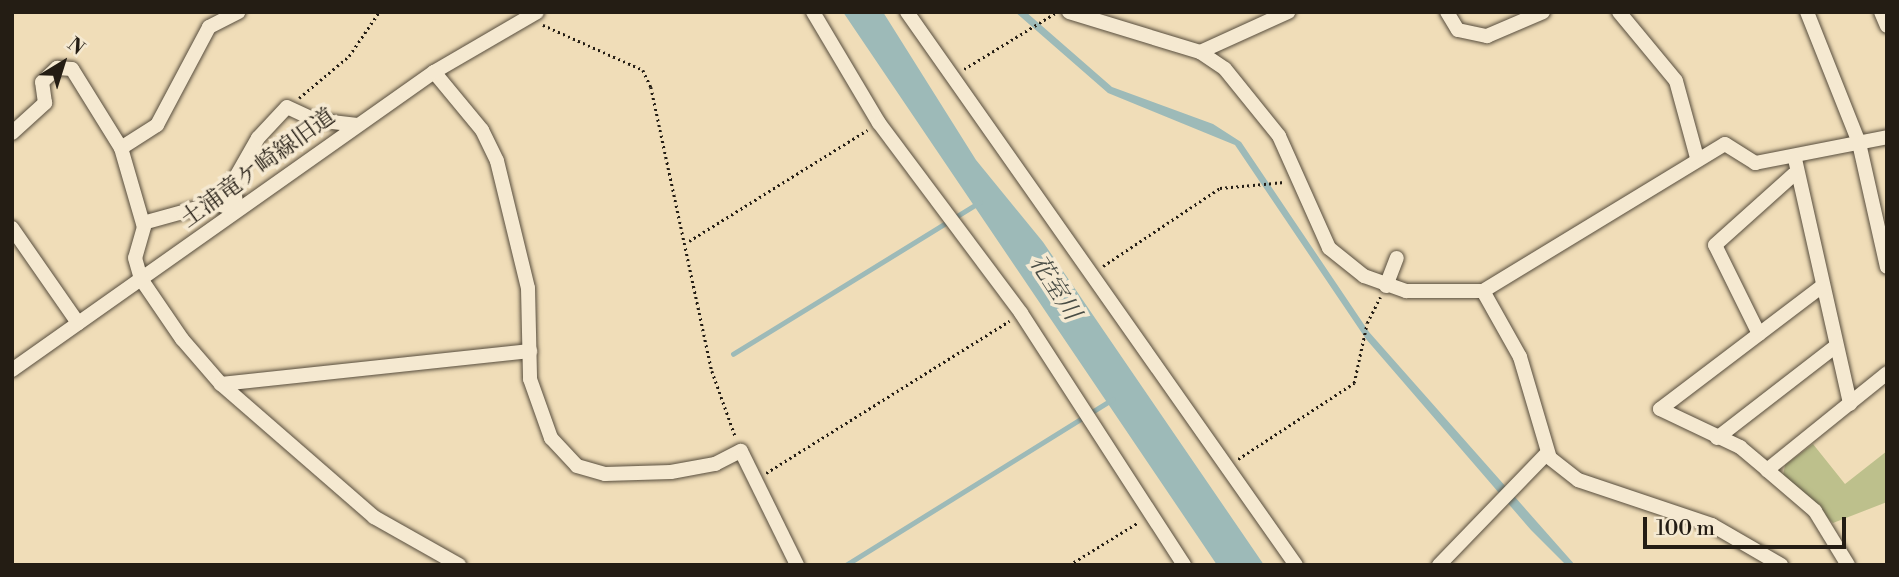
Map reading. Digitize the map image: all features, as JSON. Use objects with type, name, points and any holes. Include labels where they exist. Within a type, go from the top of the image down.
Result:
[{"type":"street","points":[[121,148],[157,125],[209,27],[238,12]]},
{"type":"street","points":[[813,12],[879,123],[1021,313],[1148,516],[1184,565]]},
{"type":"street","points":[[907,12],[949,78],[1094,272],[1223,468],[1296,565]]},
{"type":"street","points":[[1069,12],[1200,52],[1225,69],[1279,136],[1302,177],[1329,248],[1386,286],[1464,296],[1483,291],[1697,158],[1725,144],[1755,163],[1795,166],[1887,137]]},
{"type":"street","points":[[1200,52],[1288,12]]},
{"type":"street","points":[[1447,12],[1458,30],[1488,36],[1543,12]]},
{"type":"street","points":[[1619,12],[1676,81],[1697,158]]},
{"type":"street","points":[[1807,12],[1859,144],[1887,267]]},
{"type":"street","points":[[1881,12],[1887,26]]},
{"type":"street","name":"土浦竜ケ崎線旧道","points":[[12,370],[357,125],[435,72],[534,14]]},
{"type":"street","points":[[12,133],[45,103],[43,82],[57,68],[72,69],[121,148],[143,223],[135,258],[141,279],[221,384],[374,517],[459,565]]},
{"type":"street","points":[[435,72],[482,130],[497,161],[519,235],[530,351],[540,415],[577,466],[637,476],[715,464],[741,451],[759,477],[797,565]]},
{"type":"street","points":[[143,223],[215,203],[237,210],[233,182],[258,138],[287,107],[314,120],[357,125]]},
{"type":"street","points":[[1795,166],[1850,404]]},
{"type":"street","points":[[1759,334],[1715,245],[1795,166]]},
{"type":"street","points":[[15,236],[78,323]]},
{"type":"street","points":[[1386,286],[1397,258]]},
{"type":"street","points":[[1821,287],[1660,410],[1717,438],[1767,470],[1815,511],[1848,565]]},
{"type":"street","points":[[1483,291],[1520,357],[1547,453],[1578,480],[1712,525],[1781,565]]},
{"type":"street","points":[[1717,438],[1836,346]]},
{"type":"street","points":[[221,384],[530,351]]},
{"type":"street","points":[[1767,470],[1887,373]]},
{"type":"street","points":[[1439,565],[1547,453]]},
{"type":"path","points":[[287,107],[349,56],[379,12]]},
{"type":"path","points":[[949,78],[1057,12]]},
{"type":"path","points":[[534,14],[643,70],[688,241],[712,371],[741,451]]},
{"type":"path","points":[[688,241],[879,123]]},
{"type":"path","points":[[1094,272],[1220,188],[1265,187],[1302,177]]},
{"type":"path","points":[[1223,468],[1354,383],[1367,323],[1386,286]]},
{"type":"path","points":[[759,477],[1021,313]]},
{"type":"path","points":[[1069,565],[1148,516]]},
{"type":"green space","points":[[1813,444],[1845,484],[1887,451],[1887,502],[1833,523],[1783,476],[1785,465]]},
{"type":"water","name":"花室川","points":[[843,12],[883,12],[976,160],[1043,242],[1264,565],[1217,565]]},
{"type":"water","points":[[1015,12],[1026,12],[1112,87],[1213,124],[1241,142],[1369,332],[1575,565],[1566,565],[1531,530],[1366,339],[1235,145],[1108,93]]},
{"type":"waterway","points":[[733,354],[980,202]]},
{"type":"waterway","points":[[846,565],[1113,399]]}]
